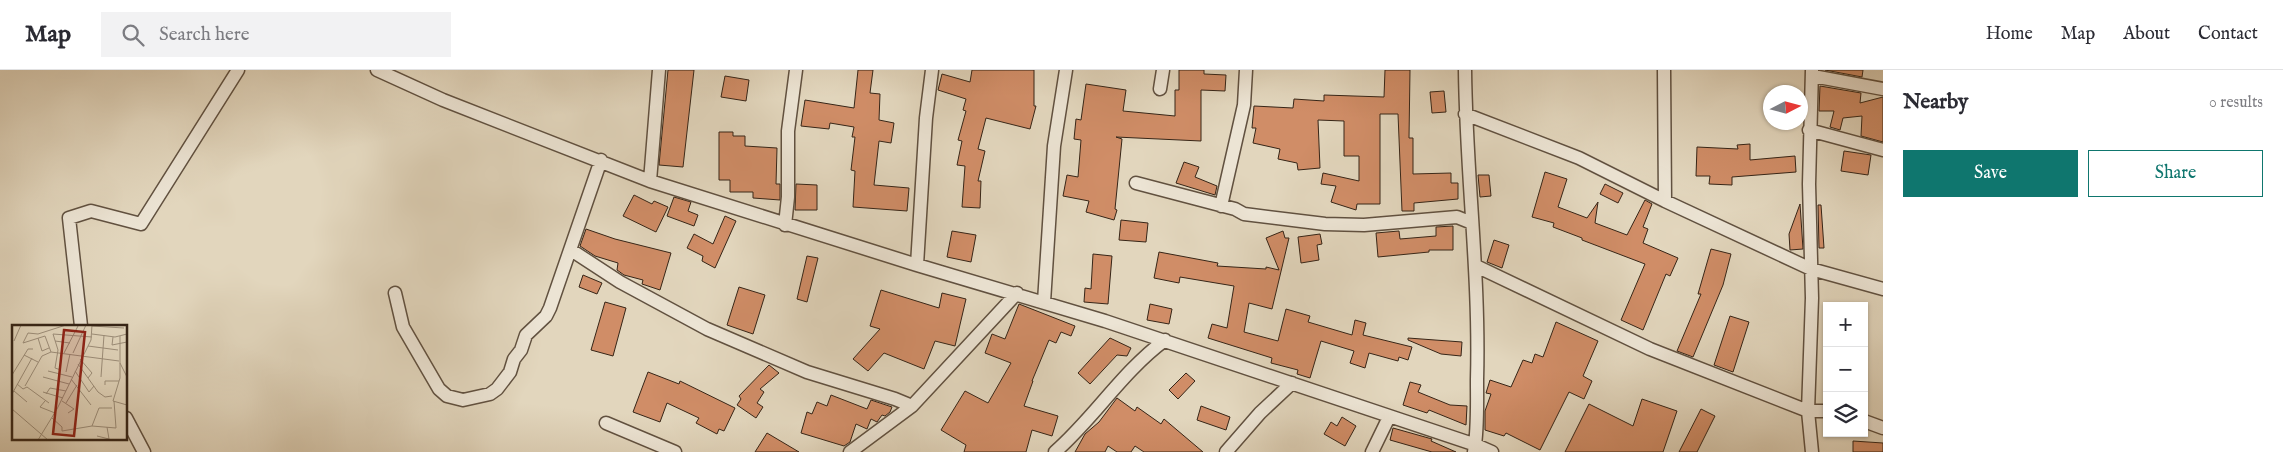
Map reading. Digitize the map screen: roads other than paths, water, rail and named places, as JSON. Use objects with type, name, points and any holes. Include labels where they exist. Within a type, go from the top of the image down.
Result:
[{"type":"street","points":[[81,325],[68,218],[91,211],[141,224],[238,70]]},
{"type":"street","points":[[377,70],[443,100],[601,160],[650,181],[917,266],[1017,293],[1164,340],[1475,448],[1492,452]]},
{"type":"street","points":[[650,181],[659,70]]},
{"type":"street","points":[[785,224],[788,197],[788,131],[796,70]]},
{"type":"street","points":[[917,266],[926,118],[932,70]]},
{"type":"street","points":[[1044,302],[1054,146],[1066,70]]},
{"type":"street","points":[[1160,89],[1163,70]]},
{"type":"street","points":[[1221,206],[1244,105],[1246,70]]},
{"type":"street","points":[[1465,70],[1465,114],[1476,266],[1478,346],[1475,448]]},
{"type":"street","points":[[1664,70],[1665,201]]},
{"type":"street","points":[[1812,452],[1808,411],[1812,298],[1809,130],[1812,73],[1883,90]]},
{"type":"street","points":[[1465,114],[1579,158],[1665,201],[1811,269],[1883,289]]},
{"type":"street","points":[[1809,130],[1883,150]]},
{"type":"street","points":[[395,293],[403,327],[439,389],[446,396],[463,400],[490,394],[497,389],[510,372],[514,359],[521,350],[526,334],[546,316],[571,250],[601,160]]},
{"type":"street","points":[[1136,183],[1244,214],[1325,224],[1364,225],[1457,216],[1471,206]]},
{"type":"street","points":[[1457,216],[1472,223]]},
{"type":"street","points":[[571,250],[620,282],[707,329],[807,372],[888,396],[912,406]]},
{"type":"street","points":[[1476,266],[1650,349],[1808,411],[1823,410]]},
{"type":"street","points":[[850,452],[912,406],[1017,293]]},
{"type":"street","points":[[1054,452],[1073,436],[1146,354],[1164,340]]},
{"type":"street","points":[[1226,452],[1260,413],[1292,383]]},
{"type":"street","points":[[1372,452],[1390,417]]},
{"type":"street","points":[[128,422],[144,452]]},
{"type":"street","points":[[1868,422],[1883,428]]},
{"type":"street","points":[[606,423],[674,452]]}]
